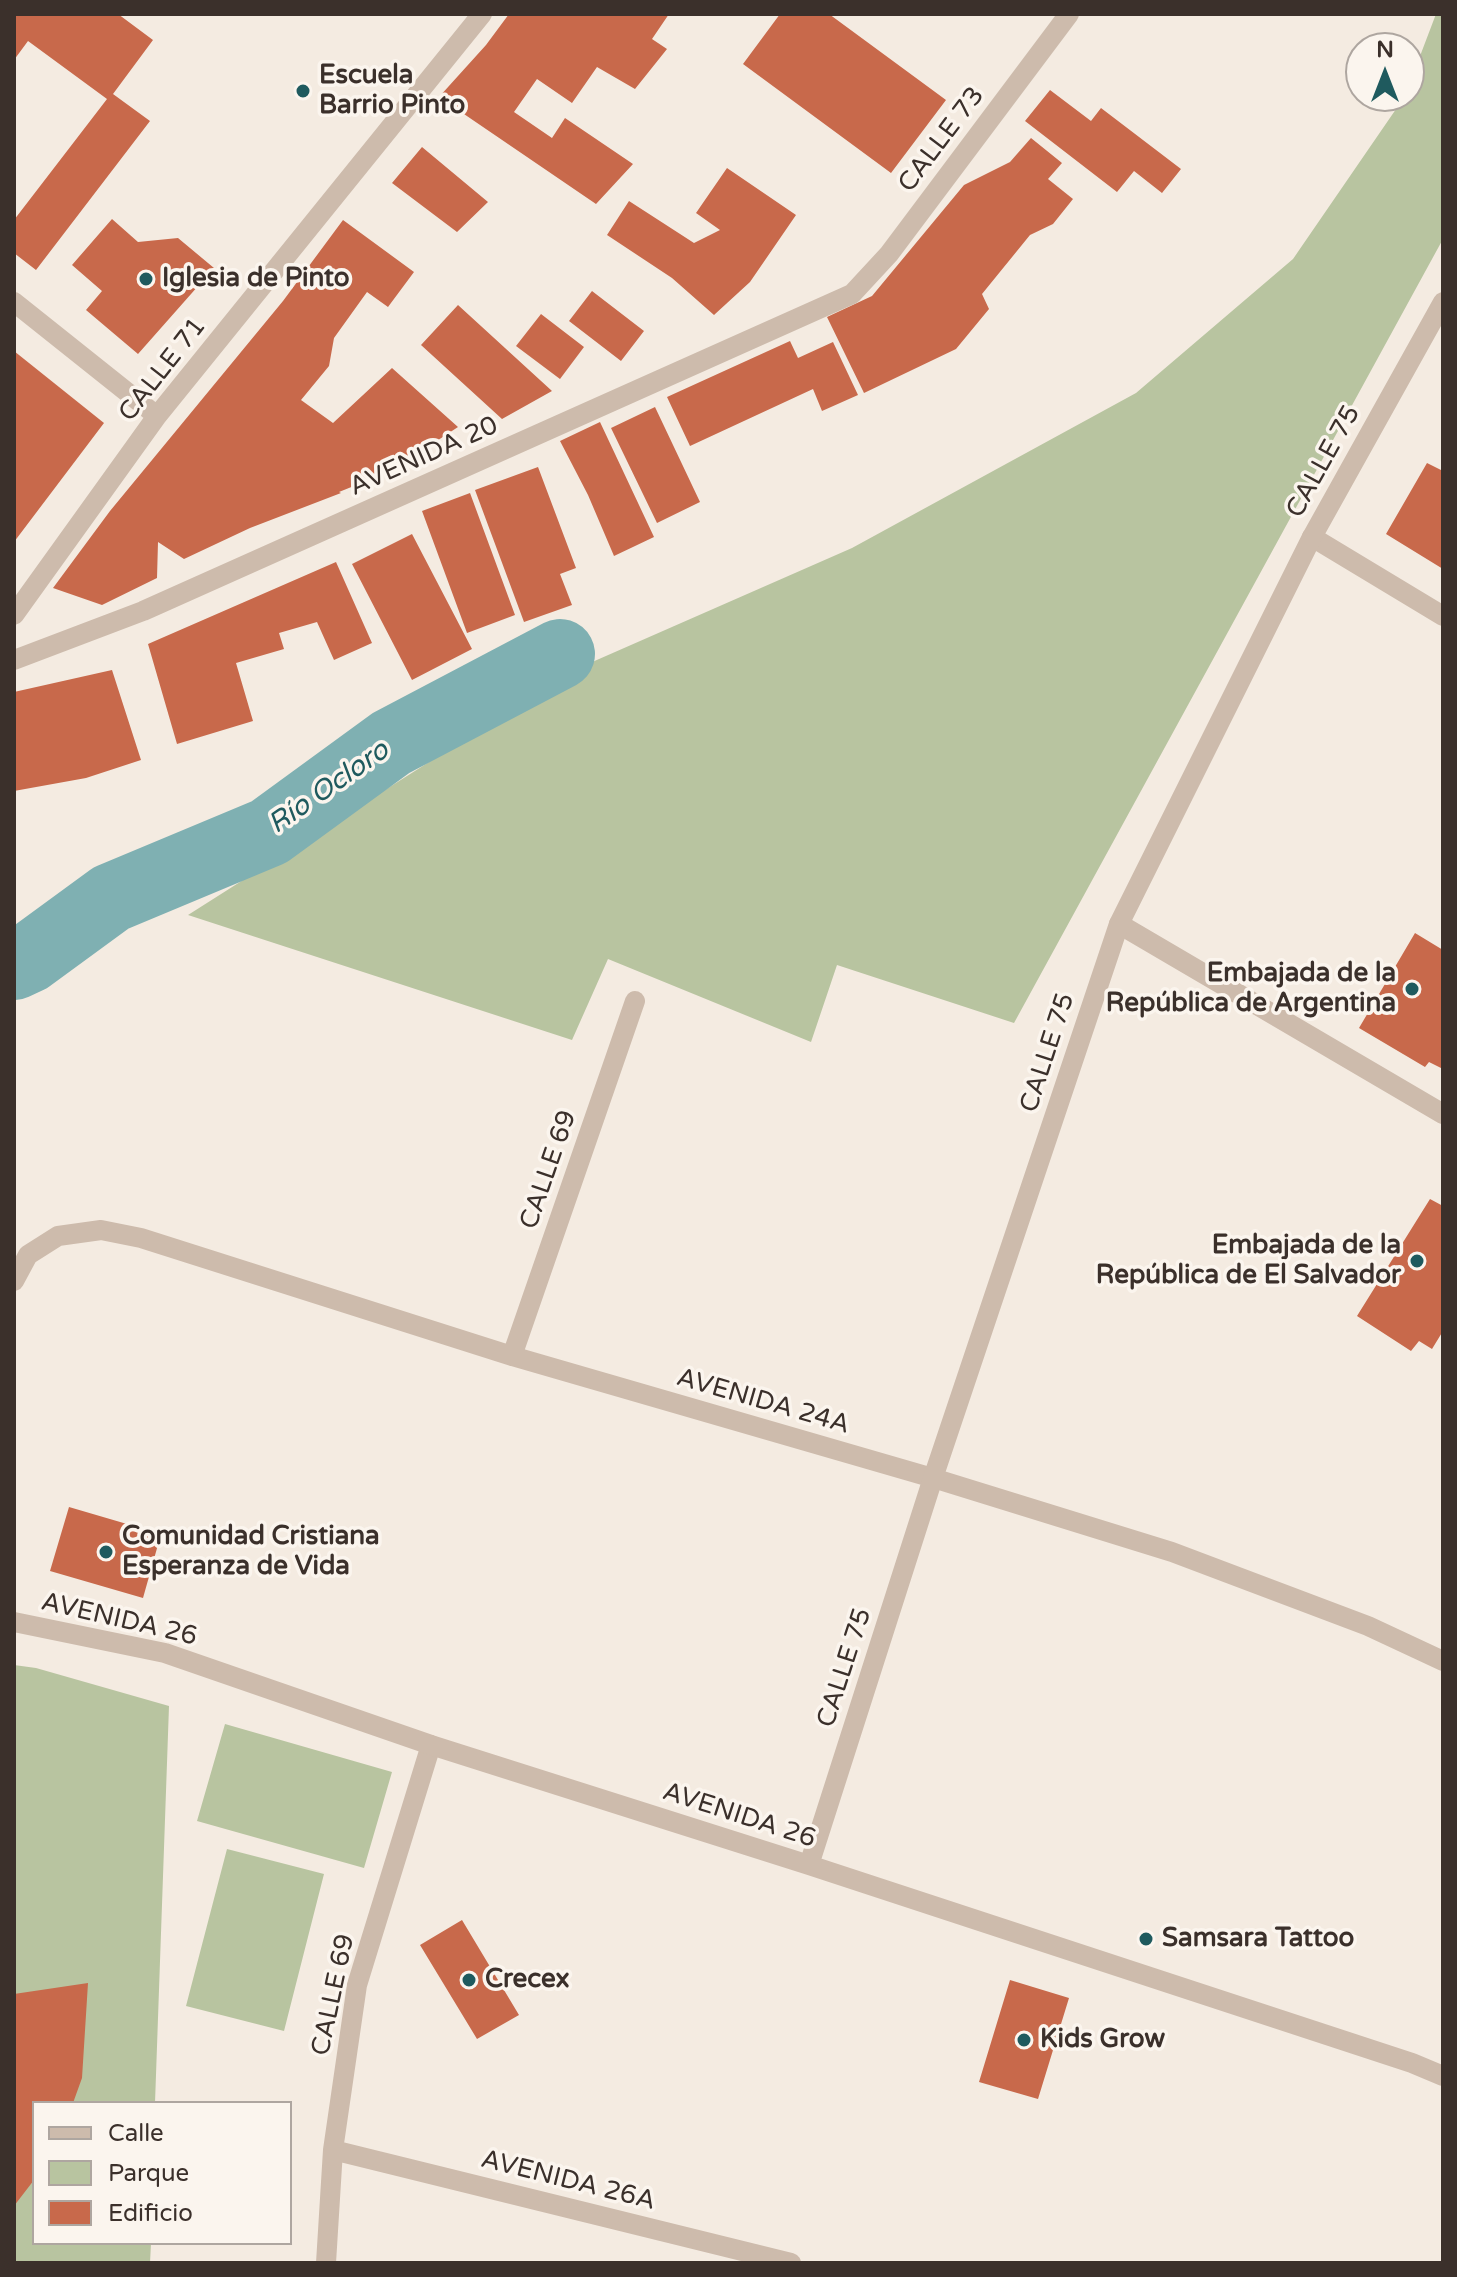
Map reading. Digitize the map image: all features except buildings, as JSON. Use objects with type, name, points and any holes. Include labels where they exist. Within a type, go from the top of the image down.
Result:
[{"type":"street","name":"CALLE 71","points":[[14,615],[157,416],[482,14]]},
{"type":"street","name":"CALLE 73","points":[[852,294],[889,254],[1069,14]]},
{"type":"street","name":"AVENIDA 20","points":[[14,660],[143,611],[852,294]]},
{"type":"street","points":[[14,302],[157,416]]},
{"type":"street","name":"CALLE 75","points":[[809,1865],[933,1478],[1119,924],[1312,537],[1443,302]]},
{"type":"street","points":[[1312,537],[1443,616]]},
{"type":"street","points":[[1119,924],[1443,1114]]},
{"type":"street","name":"CALLE 69","points":[[512,1356],[635,1001]]},
{"type":"street","name":"AVENIDA 24A","points":[[14,1281],[28,1255],[58,1236],[101,1230],[141,1238],[512,1356],[933,1478],[1172,1552],[1368,1626],[1443,1661]]},
{"type":"street","name":"AVENIDA 26","points":[[14,1622],[165,1653],[431,1745],[809,1865],[1412,2063],[1443,2076]]},
{"type":"street","name":"CALLE 69","points":[[326,2263],[333,2150],[357,1985],[431,1745]]},
{"type":"street","name":"AVENIDA 26A","points":[[333,2150],[791,2263]]},
{"type":"green space","points":[[1436,14],[1443,14],[1443,239],[1014,1023],[837,965],[811,1042],[608,959],[572,1040],[188,915],[574,670],[852,548],[1136,393],[1293,259],[1394,112],[1425,112],[1425,43]]},
{"type":"green space","points":[[14,1665],[36,1668],[169,1706],[155,2101],[32,2101],[32,2245],[151,2245],[150,2263],[14,2263]]},
{"type":"green space","points":[[225,1724],[392,1772],[364,1868],[197,1821]]},
{"type":"green space","points":[[227,1849],[324,1874],[284,2031],[186,2006]]},
{"type":"waterway","name":"Río Ocloro","points":[[14,965],[29,958],[111,898],[269,832],[391,743],[560,654]]},
{"type":"place","name":"Escuela Barrio Pinto","points":[[303,91]]},
{"type":"place","name":"Iglesia de Pinto","points":[[146,279]]},
{"type":"place","name":"Embajada de la República de Argentina","points":[[1412,989]]},
{"type":"place","name":"Embajada de la República de El Salvador","points":[[1417,1261]]},
{"type":"place","name":"Comunidad Cristiana Esperanza de Vida","points":[[106,1552]]},
{"type":"place","name":"Samsara Tattoo","points":[[1146,1939]]},
{"type":"place","name":"Crecex","points":[[469,1980]]},
{"type":"place","name":"Kids Grow","points":[[1024,2040]]}]
